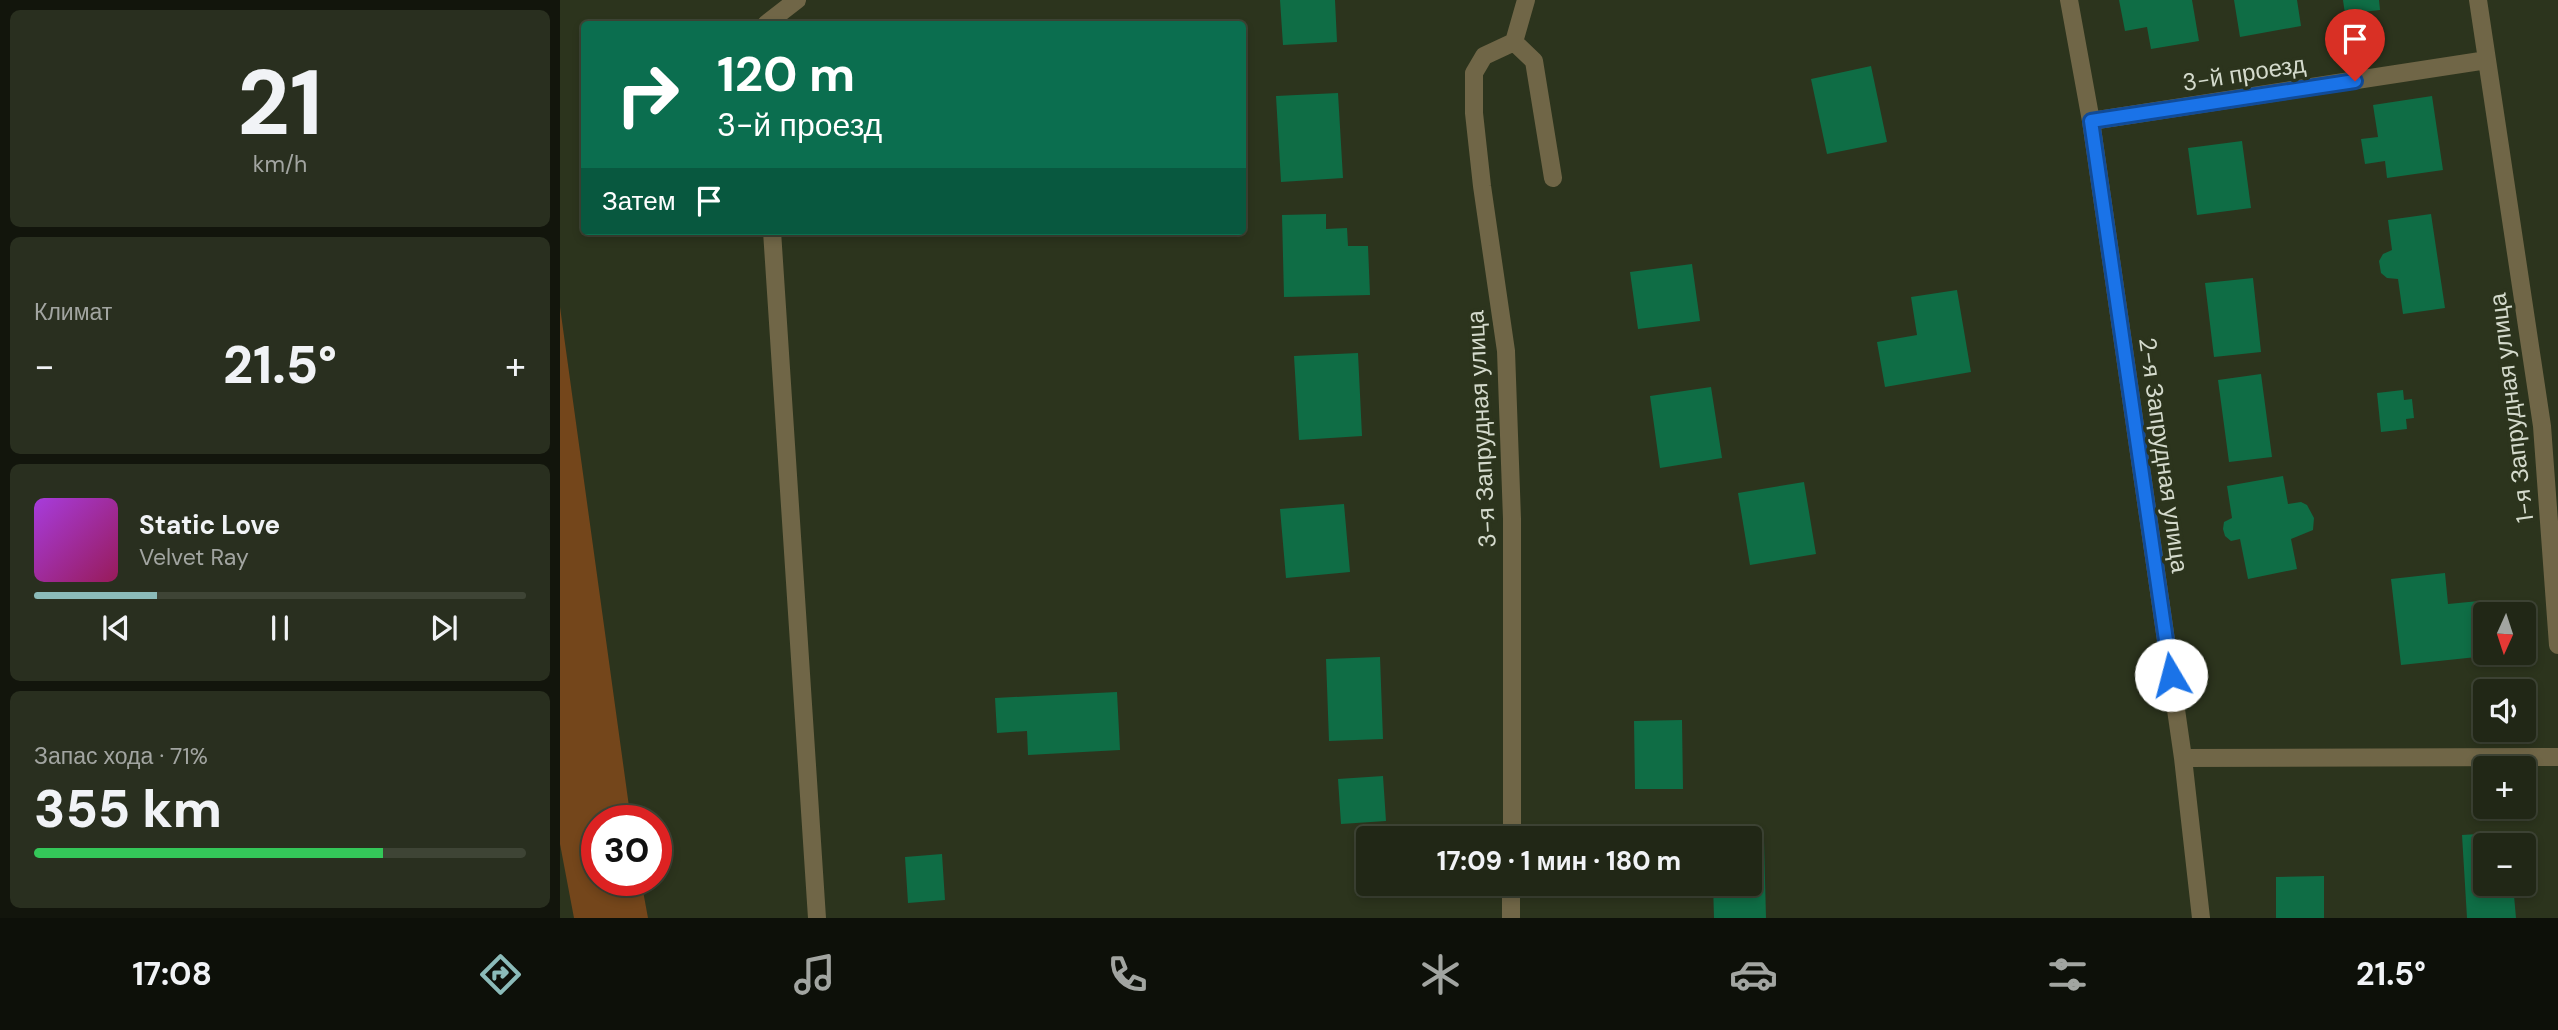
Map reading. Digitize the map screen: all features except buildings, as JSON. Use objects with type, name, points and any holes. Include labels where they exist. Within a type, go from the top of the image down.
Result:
[{"type":"street","points":[[770,21],[797,0]]},
{"type":"street","points":[[1526,0],[1514,42],[1534,61],[1553,178]]},
{"type":"street","name":"2-я Запрудная улица","points":[[2069,0],[2091,121],[2183,758],[2201,918]]},
{"type":"street","name":"1-я Запрудная улица","points":[[2477,0],[2542,426],[2558,645]]},
{"type":"street","name":"3-я Запрудная улица","points":[[1511,826],[1512,519],[1506,351],[1482,186],[1474,113],[1474,73],[1484,56],[1514,42]]},
{"type":"street","name":"3-й проезд","points":[[2091,121],[2487,60]]},
{"type":"street","points":[[772,235],[817,918]]},
{"type":"street","points":[[2183,758],[2558,757]]},
{"type":"street","points":[[1511,896],[1511,918]]},
{"type":"shaded area","points":[[560,307],[629,805],[581,805],[581,896],[644,896],[648,918],[574,918],[560,844]]},
{"type":"route","points":[[2171,675],[2091,121],[2355,81]]}]
